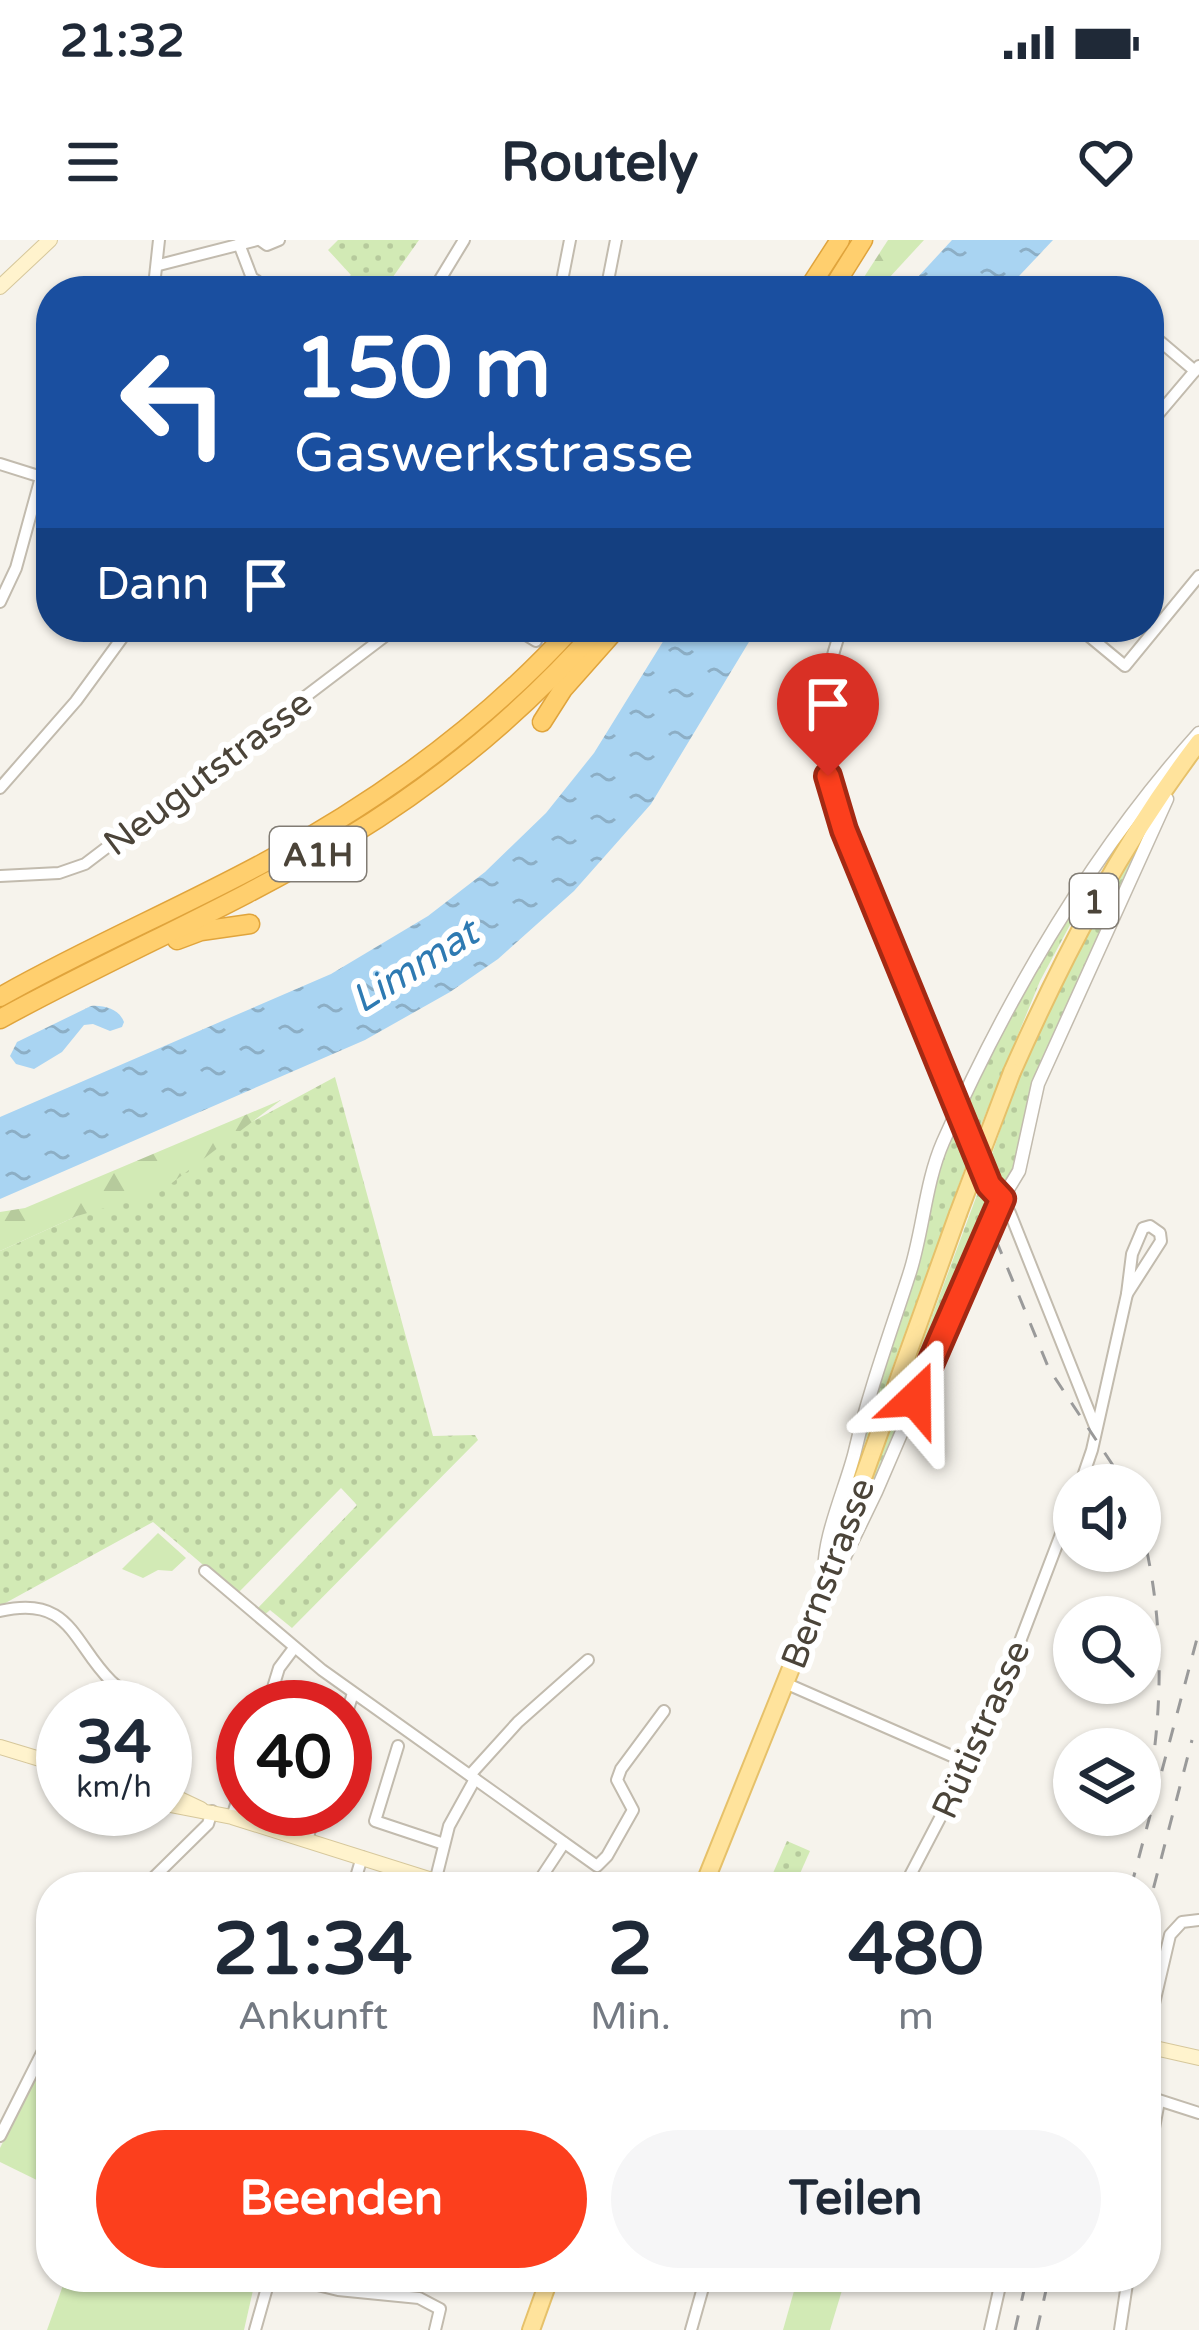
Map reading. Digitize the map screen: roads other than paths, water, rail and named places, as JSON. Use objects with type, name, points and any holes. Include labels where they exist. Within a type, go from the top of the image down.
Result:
[{"type":"highway","points":[[817,276],[841,240]]},
{"type":"highway","points":[[840,276],[863,240]]},
{"type":"highway","name":"A1H","points":[[0,997],[266,861],[374,798],[494,706],[558,642]]},
{"type":"highway","name":"A1H","points":[[0,1019],[255,889],[396,806],[511,716],[584,642]]},
{"type":"highway","points":[[542,722],[563,689],[605,642]]},
{"type":"highway","points":[[88,973],[201,931],[250,924]]},
{"type":"main road","points":[[0,287],[50,240]]},
{"type":"main road","name":"Bernstrasse","points":[[709,1872],[826,1581],[1012,1072],[1088,912],[1141,822],[1199,740]]},
{"type":"main road","points":[[0,1747],[36,1758]]},
{"type":"main road","points":[[192,1804],[207,1810]]},
{"type":"main road","points":[[192,1808],[216,1812]]},
{"type":"main road","points":[[294,1836],[399,1872]]},
{"type":"main road","points":[[1161,2049],[1199,2058]]},
{"type":"main road","points":[[531,2330],[545,2292]]},
{"type":"street","points":[[158,276],[159,240]]},
{"type":"street","points":[[159,266],[239,244],[259,240],[267,245],[279,240]]},
{"type":"street","points":[[442,276],[464,240]]},
{"type":"street","points":[[563,276],[571,240]]},
{"type":"street","points":[[609,276],[616,240]]},
{"type":"street","points":[[239,244],[251,276]]},
{"type":"street","points":[[1164,345],[1196,372],[1164,408]]},
{"type":"street","points":[[0,464],[36,475]]},
{"type":"street","points":[[0,602],[36,507]]},
{"type":"street","points":[[1164,619],[1199,576]]},
{"type":"street","points":[[0,788],[65,714],[119,642]]},
{"type":"street","name":"Neugutstrasse","points":[[0,876],[59,874],[85,864],[377,642]]},
{"type":"street","points":[[838,642],[824,712],[825,758],[833,798],[943,1076],[989,1185],[1002,1199],[1096,1429]]},
{"type":"street","points":[[1096,642],[1125,666],[1145,642]]},
{"type":"street","points":[[826,1581],[823,1561],[846,1490],[863,1412],[910,1271],[940,1148],[957,1109],[1055,926],[1132,812],[1199,740]]},
{"type":"street","points":[[808,1627],[869,1508],[1018,1171],[1038,1084],[1145,840],[1199,740]]},
{"type":"street","points":[[943,1076],[964,1082],[975,1075]]},
{"type":"street","points":[[1086,1464],[1135,1245],[1143,1228],[1153,1227],[1161,1241],[1126,1294]]},
{"type":"street","name":"Rütistrasse","points":[[912,1872],[970,1764],[1053,1553]]},
{"type":"street","points":[[205,1570],[336,1680]]},
{"type":"street","points":[[0,1611],[27,1608],[56,1616],[76,1631],[110,1680]]},
{"type":"street","points":[[276,1680],[294,1648]]},
{"type":"street","points":[[435,1872],[455,1810],[472,1777],[518,1722],[588,1660]]},
{"type":"street","points":[[785,1683],[970,1764]]},
{"type":"street","points":[[372,1706],[597,1866],[633,1810],[619,1774],[664,1711]]},
{"type":"street","points":[[398,1746],[375,1821],[444,1844]]},
{"type":"street","points":[[158,1872],[208,1824],[207,1810]]},
{"type":"street","points":[[307,1840],[308,1836]]},
{"type":"street","points":[[545,1872],[564,1843]]},
{"type":"street","points":[[357,1872],[362,1857]]},
{"type":"street","points":[[1161,1978],[1171,1935],[1182,1922],[1199,1920]]},
{"type":"street","points":[[0,2136],[36,2065]]},
{"type":"street","points":[[1161,2103],[1199,2113]]},
{"type":"street","points":[[255,2330],[266,2292]]},
{"type":"street","points":[[356,2292],[426,2300],[440,2309],[435,2330]]},
{"type":"street","points":[[691,2330],[702,2292]]},
{"type":"street","points":[[990,2330],[999,2292]]},
{"type":"street","points":[[1120,2330],[1126,2292]]},
{"type":"water","points":[[952,240],[1053,240],[1019,276],[919,276]]},
{"type":"water","name":"Limmat","points":[[663,642],[749,642],[651,804],[574,891],[498,959],[365,1040],[0,1199],[0,1117],[331,974],[428,916],[485,872],[546,813],[594,753]]},
{"type":"water","points":[[91,1006],[115,1011],[124,1022],[122,1027],[110,1031],[84,1025],[62,1052],[34,1069],[16,1064],[10,1056],[17,1042]]},
{"type":"railway","points":[[996,1240],[1049,1369],[1112,1464]]},
{"type":"railway","points":[[1151,1572],[1159,1657],[1157,1728]]},
{"type":"railway","points":[[1135,1872],[1199,1631]]},
{"type":"railway","points":[[1158,1872],[1192,1740]]},
{"type":"railway","points":[[1015,2330],[1024,2292]]},
{"type":"railway","points":[[1037,2330],[1046,2292]]}]
